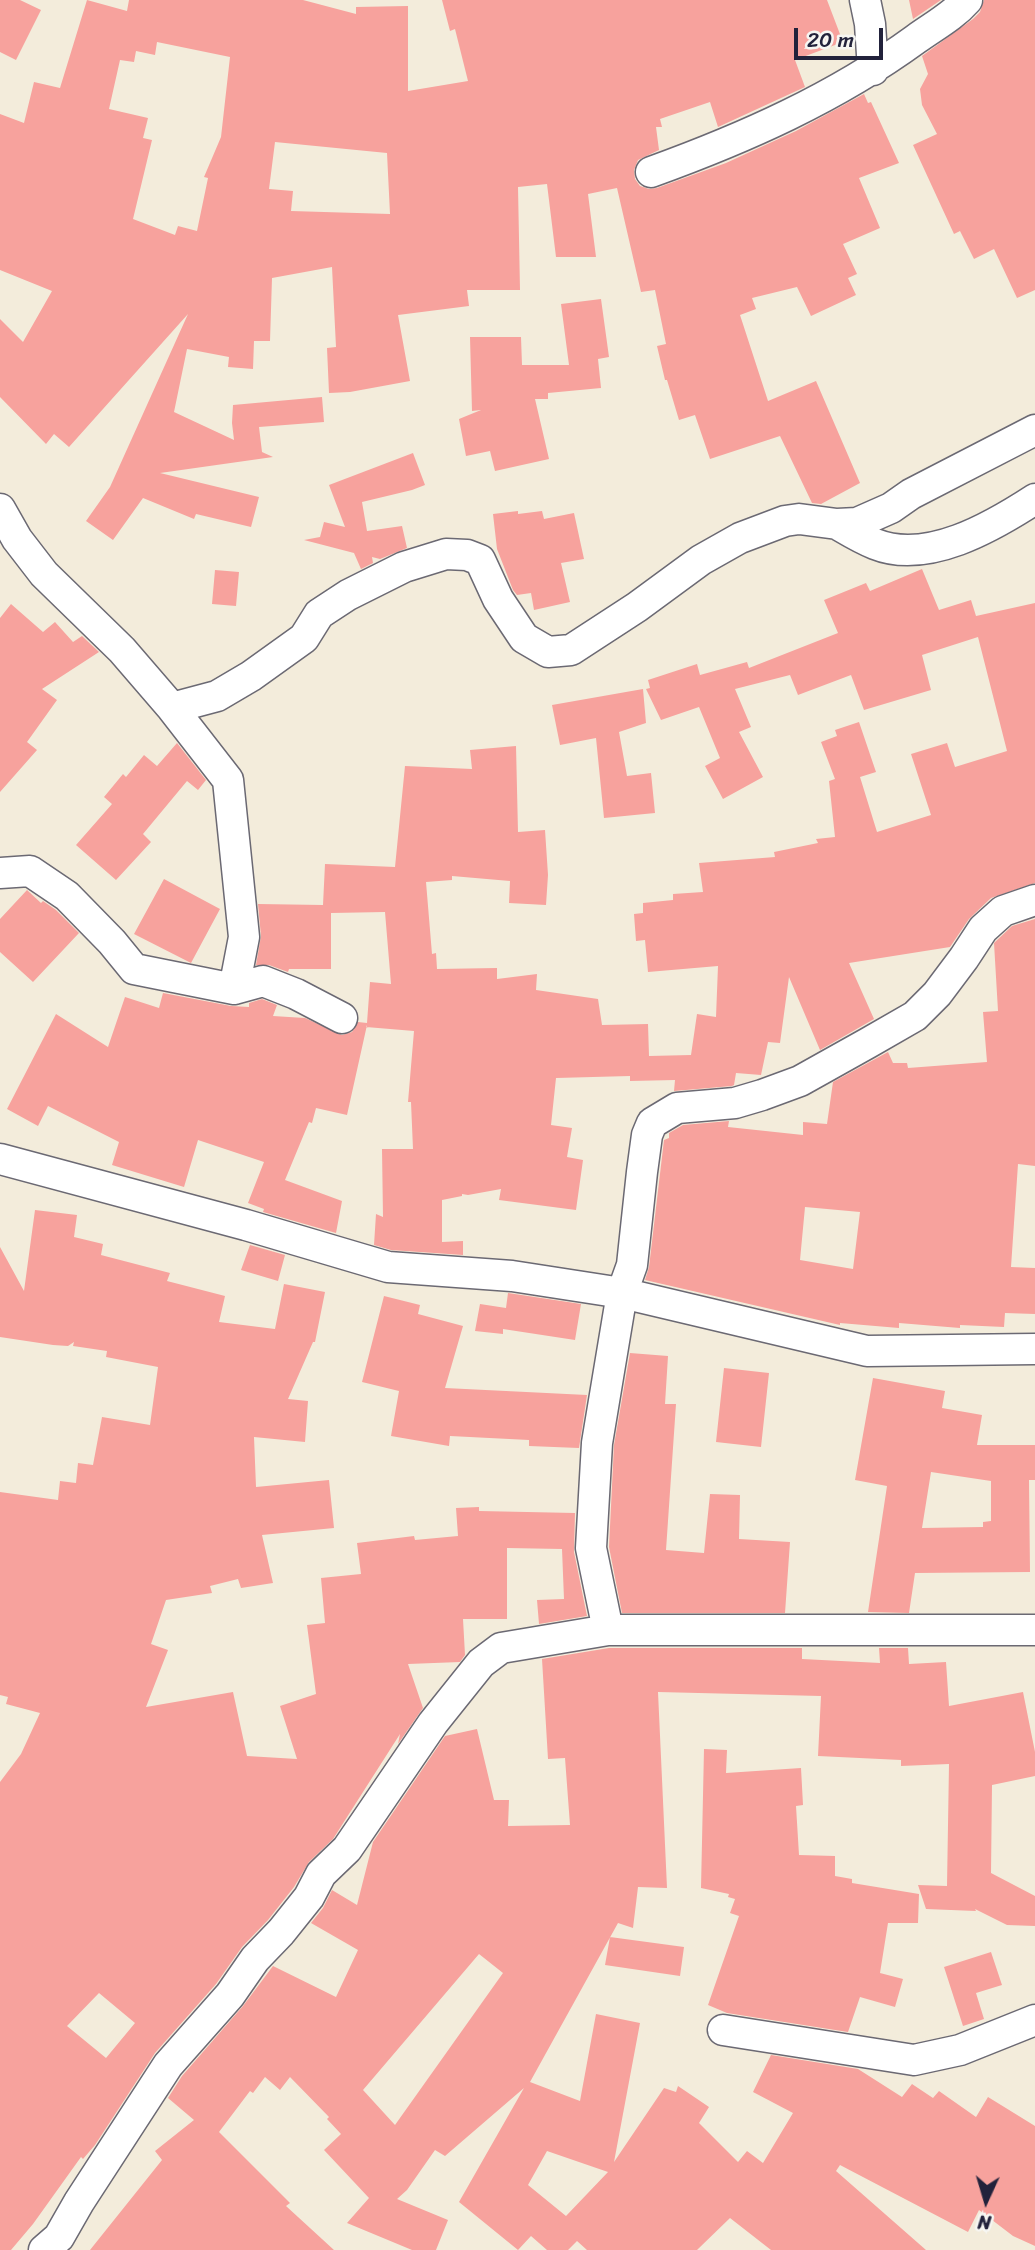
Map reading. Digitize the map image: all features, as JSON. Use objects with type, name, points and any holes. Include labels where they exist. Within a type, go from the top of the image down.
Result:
[{"type":"street","points":[[865,0],[870,24],[873,70]]},
{"type":"street","points":[[651,172],[765,127],[873,70],[949,17],[967,0]]},
{"type":"street","points":[[172,708],[217,696],[251,676],[304,638],[319,614],[348,595],[404,567],[446,554],[467,555],[480,560],[499,599],[524,638],[539,649],[557,653],[571,650],[701,560],[740,538],[785,520],[813,519],[836,524],[857,523],[891,508],[911,494],[1035,430]]},
{"type":"street","points":[[836,524],[876,545],[904,551],[929,549],[963,539],[1035,499]]},
{"type":"street","points":[[0,509],[17,539],[44,574],[122,650],[228,780],[244,937],[234,989]]},
{"type":"street","points":[[0,873],[13,870],[30,871],[67,896],[134,969],[234,989],[263,981],[296,994],[342,1018]]},
{"type":"street","points":[[608,1630],[591,1548],[597,1443],[622,1293],[632,1265],[647,1135],[652,1123],[677,1108],[735,1103],[800,1081],[915,1016],[937,994],[982,929],[1003,911],[1035,900]]},
{"type":"street","points":[[0,1159],[388,1266],[512,1276],[622,1293],[867,1351],[1035,1349]]},
{"type":"street","points":[[44,2250],[59,2237],[168,2065],[230,1995],[255,1959],[309,1897],[321,1874],[347,1849],[433,1723],[481,1663],[501,1648],[608,1630],[1035,1630]]},
{"type":"street","points":[[723,2030],[914,2060],[960,2050],[1035,2020]]},
{"type":"building","points":[[0,0],[20,0],[41,10],[16,60],[0,52]]},
{"type":"building","points":[[87,0],[127,11],[129,0],[303,0],[356,14],[356,7],[408,6],[408,91],[468,81],[455,29],[450,31],[442,0],[827,0],[843,42],[795,60],[805,87],[718,127],[710,102],[660,119],[662,127],[656,127],[659,150],[638,160],[634,170],[635,179],[640,186],[657,188],[726,163],[796,131],[864,94],[868,103],[871,102],[899,163],[859,178],[880,228],[843,244],[857,274],[848,278],[856,295],[811,316],[797,287],[752,298],[756,309],[740,315],[768,401],[816,381],[860,483],[821,504],[812,503],[780,436],[710,459],[695,415],[679,420],[665,380],[657,346],[666,344],[655,290],[641,292],[617,188],[588,194],[596,257],[556,257],[547,184],[518,187],[520,290],[467,290],[469,306],[398,315],[410,381],[329,393],[327,348],[336,347],[332,267],[272,278],[270,341],[254,341],[253,369],[228,367],[229,357],[187,349],[174,412],[234,440],[233,405],[322,397],[324,422],[259,427],[262,452],[273,457],[160,473],[259,497],[251,527],[196,514],[194,519],[143,498],[113,540],[86,521],[110,487],[188,314],[69,447],[54,434],[46,444],[0,397],[0,319],[23,342],[52,291],[0,270],[0,114],[24,123],[34,82],[60,88]],"holes":[[[157,42],[230,57],[221,137],[204,177],[208,178],[197,231],[178,226],[175,235],[133,219],[152,140],[143,138],[148,118],[109,109],[120,60],[134,62],[136,51],[155,55]],[[275,142],[387,153],[390,214],[291,211],[293,191],[269,189]]]},
{"type":"building","points":[[909,0],[941,0],[913,19]]},
{"type":"building","points":[[984,0],[1035,0],[1035,290],[1017,298],[994,249],[974,259],[960,231],[954,234],[913,145],[937,134],[922,105],[920,89],[928,74],[922,56],[973,19],[980,12]]},
{"type":"building","points":[[601,299],[609,357],[598,359],[601,388],[548,393],[548,399],[535,399],[549,459],[495,471],[490,451],[466,456],[459,419],[481,410],[472,411],[470,337],[521,337],[522,365],[569,365],[561,304]]},
{"type":"building","points":[[413,453],[425,485],[362,502],[367,531],[402,526],[407,548],[380,559],[372,557],[373,563],[361,569],[354,553],[304,540],[320,537],[324,522],[345,527],[329,485]]},
{"type":"building","points":[[518,511],[518,514],[542,511],[544,519],[574,513],[584,559],[561,563],[570,602],[534,610],[531,593],[517,595],[513,590],[497,549],[493,514]]},
{"type":"building","points":[[922,569],[939,610],[971,600],[976,616],[1035,603],[1035,883],[991,898],[969,919],[950,947],[849,963],[874,1019],[820,1050],[789,977],[780,1043],[768,1042],[761,1075],[736,1073],[732,1086],[674,1091],[675,1080],[630,1081],[630,1076],[556,1078],[551,1125],[572,1128],[567,1157],[583,1160],[576,1210],[499,1200],[501,1189],[462,1194],[442,1200],[442,1242],[463,1241],[463,1255],[391,1250],[374,1245],[376,1214],[383,1217],[382,1149],[413,1149],[411,1102],[408,1102],[414,1031],[367,1027],[347,1115],[316,1108],[312,1123],[309,1122],[285,1180],[342,1201],[336,1233],[263,1212],[264,1209],[248,1203],[264,1162],[198,1140],[184,1187],[112,1165],[119,1142],[48,1106],[38,1126],[7,1109],[56,1014],[108,1047],[125,997],[159,1008],[163,993],[231,1006],[249,1007],[249,1003],[262,999],[277,1005],[273,1016],[305,1018],[342,1035],[352,1032],[358,1022],[367,1023],[370,982],[391,984],[385,912],[331,913],[331,969],[289,969],[288,972],[269,965],[256,965],[261,936],[258,904],[323,905],[325,864],[395,867],[405,766],[472,769],[470,750],[516,746],[518,832],[545,830],[548,875],[546,905],[509,903],[510,881],[452,876],[452,880],[426,882],[432,954],[436,953],[437,969],[497,968],[497,979],[537,974],[536,990],[598,999],[602,1025],[648,1024],[649,1056],[691,1055],[697,1014],[716,1017],[718,966],[648,972],[645,940],[636,941],[634,914],[643,913],[643,903],[673,900],[673,894],[703,892],[699,863],[775,857],[774,852],[818,843],[816,839],[835,837],[829,781],[835,779],[821,742],[837,736],[835,730],[859,722],[876,772],[860,777],[877,832],[931,815],[911,754],[947,743],[955,767],[1007,751],[978,637],[922,655],[931,690],[864,710],[851,675],[798,695],[790,675],[735,689],[751,727],[739,732],[763,777],[723,799],[705,766],[720,758],[699,707],[661,720],[646,689],[650,688],[648,680],[697,664],[700,675],[747,662],[749,668],[838,633],[824,600],[866,583],[870,591]]},
{"type":"building","points":[[215,570],[239,572],[236,606],[212,604]]},
{"type":"building","points":[[11,604],[43,632],[55,622],[73,642],[82,636],[99,652],[42,689],[57,700],[27,742],[37,750],[0,792],[0,618]]},
{"type":"building","points":[[643,689],[646,723],[619,732],[627,776],[651,773],[655,813],[604,818],[596,738],[560,745],[552,705]]},
{"type":"building","points":[[177,743],[206,780],[198,790],[187,781],[143,834],[151,842],[116,880],[76,845],[112,804],[104,797],[123,774],[126,777],[144,755],[157,766]]},
{"type":"building","points":[[164,879],[220,909],[191,963],[134,934]]},
{"type":"building","points":[[27,890],[41,903],[43,901],[56,910],[79,933],[33,982],[0,952],[0,919]]},
{"type":"building","points":[[1035,919],[1035,1166],[1018,1164],[1011,1267],[1035,1268],[1035,1314],[1005,1313],[1004,1327],[960,1325],[960,1328],[899,1323],[899,1328],[840,1325],[645,1280],[649,1267],[664,1140],[669,1138],[669,1133],[683,1125],[729,1121],[728,1127],[803,1135],[803,1122],[827,1124],[833,1082],[888,1052],[893,1063],[907,1063],[908,1068],[987,1062],[983,1012],[998,1011],[994,943],[1012,926]],"holes":[[[805,1207],[860,1212],[853,1269],[800,1260]]]},
{"type":"building","points":[[35,1210],[77,1215],[74,1237],[103,1244],[101,1255],[170,1273],[167,1281],[225,1296],[219,1322],[275,1329],[284,1284],[325,1292],[315,1342],[288,1399],[308,1401],[305,1442],[254,1437],[256,1487],[329,1480],[334,1528],[262,1535],[273,1583],[241,1588],[238,1579],[210,1586],[212,1593],[166,1600],[151,1644],[168,1650],[146,1707],[233,1692],[247,1756],[297,1759],[280,1706],[316,1694],[307,1625],[325,1623],[321,1578],[361,1574],[357,1543],[414,1536],[415,1540],[458,1536],[456,1508],[575,1513],[574,1552],[587,1616],[539,1624],[537,1600],[564,1599],[562,1549],[507,1548],[507,1619],[463,1619],[465,1655],[460,1662],[408,1664],[423,1708],[398,1744],[400,1734],[333,1839],[309,1862],[294,1887],[268,1920],[242,1947],[216,1984],[155,2053],[95,2145],[83,2159],[81,2157],[33,2224],[11,2250],[0,2250],[0,1782],[21,1754],[40,1713],[6,1704],[8,1697],[0,1695],[0,1492],[58,1500],[60,1481],[76,1483],[78,1463],[93,1465],[102,1417],[150,1425],[158,1367],[106,1357],[107,1351],[73,1346],[74,1342],[68,1346],[53,1345],[0,1337],[0,1247],[24,1291]],"holes":[[[99,1993],[135,2023],[106,2058],[67,2026]]]},
{"type":"building","points":[[250,1245],[285,1255],[278,1281],[241,1270]]},
{"type":"building","points":[[508,1293],[581,1304],[575,1340],[503,1329],[503,1334],[475,1331],[480,1304],[506,1308]]},
{"type":"building","points":[[384,1296],[420,1305],[418,1314],[463,1326],[445,1388],[587,1395],[579,1448],[529,1446],[529,1440],[450,1436],[449,1446],[391,1436],[399,1391],[362,1382]]},
{"type":"building","points":[[630,1353],[668,1356],[665,1404],[676,1404],[666,1550],[704,1553],[710,1494],[740,1495],[739,1539],[790,1542],[785,1613],[622,1613],[609,1547],[614,1445]]},
{"type":"building","points":[[724,1368],[769,1373],[761,1447],[716,1442]]},
{"type":"building","points":[[873,1378],[945,1391],[942,1408],[982,1415],[977,1445],[1035,1445],[1035,1480],[1029,1480],[1030,1572],[915,1573],[909,1613],[868,1612],[887,1486],[855,1480]],"holes":[[[931,1472],[991,1481],[991,1521],[983,1522],[983,1527],[922,1528]]]},
{"type":"building","points":[[609,1648],[802,1648],[802,1659],[880,1663],[879,1648],[908,1648],[909,1664],[946,1662],[949,1706],[1023,1692],[1035,1752],[1035,1776],[992,1785],[991,1873],[1035,1896],[1035,1926],[1007,1925],[975,1909],[976,1911],[926,1909],[918,1885],[947,1886],[949,1764],[901,1766],[901,1760],[818,1756],[821,1696],[658,1692],[667,1888],[638,1887],[633,1928],[618,1923],[530,2082],[580,2101],[596,2014],[640,2023],[614,2162],[664,2088],[676,2092],[678,2086],[709,2107],[699,2123],[738,2162],[747,2151],[763,2163],[793,2113],[753,2092],[771,2055],[858,2069],[902,2097],[912,2084],[933,2098],[939,2091],[976,2117],[988,2097],[1035,2126],[1035,2246],[1013,2236],[979,2210],[968,2232],[840,2165],[836,2171],[926,2250],[771,2250],[730,2218],[697,2250],[587,2250],[577,2241],[568,2250],[547,2250],[531,2236],[518,2250],[459,2202],[524,2088],[445,2156],[435,2150],[407,2190],[397,2199],[448,2220],[436,2250],[412,2250],[347,2223],[369,2198],[324,2150],[341,2134],[327,2119],[329,2117],[290,2077],[280,2090],[265,2077],[253,2093],[250,2091],[219,2132],[290,2203],[286,2206],[334,2250],[90,2250],[162,2160],[155,2151],[194,2120],[168,2098],[182,2076],[243,2006],[273,1966],[336,1997],[358,1950],[311,1923],[332,1890],[357,1905],[373,1842],[445,1736],[477,1729],[494,1800],[509,1800],[508,1826],[570,1825],[565,1758],[548,1759],[542,1659]],"holes":[[[479,1954],[503,1973],[395,2125],[363,2090]],[[547,2151],[608,2172],[566,2216],[528,2185]]]},
{"type":"building","points":[[704,1749],[727,1750],[726,1773],[801,1768],[803,1805],[796,1806],[799,1855],[835,1856],[835,1876],[852,1879],[852,1883],[919,1894],[918,1923],[888,1923],[880,1973],[903,1979],[895,2007],[860,1997],[848,2032],[727,2013],[708,2005],[739,1916],[730,1913],[735,1899],[728,1897],[729,1894],[701,1888]]},
{"type":"building","points":[[610,1937],[684,1947],[680,1976],[605,1965]]},
{"type":"building","points":[[991,1952],[1002,1985],[976,1993],[984,2019],[963,2026],[944,1967]]}]
